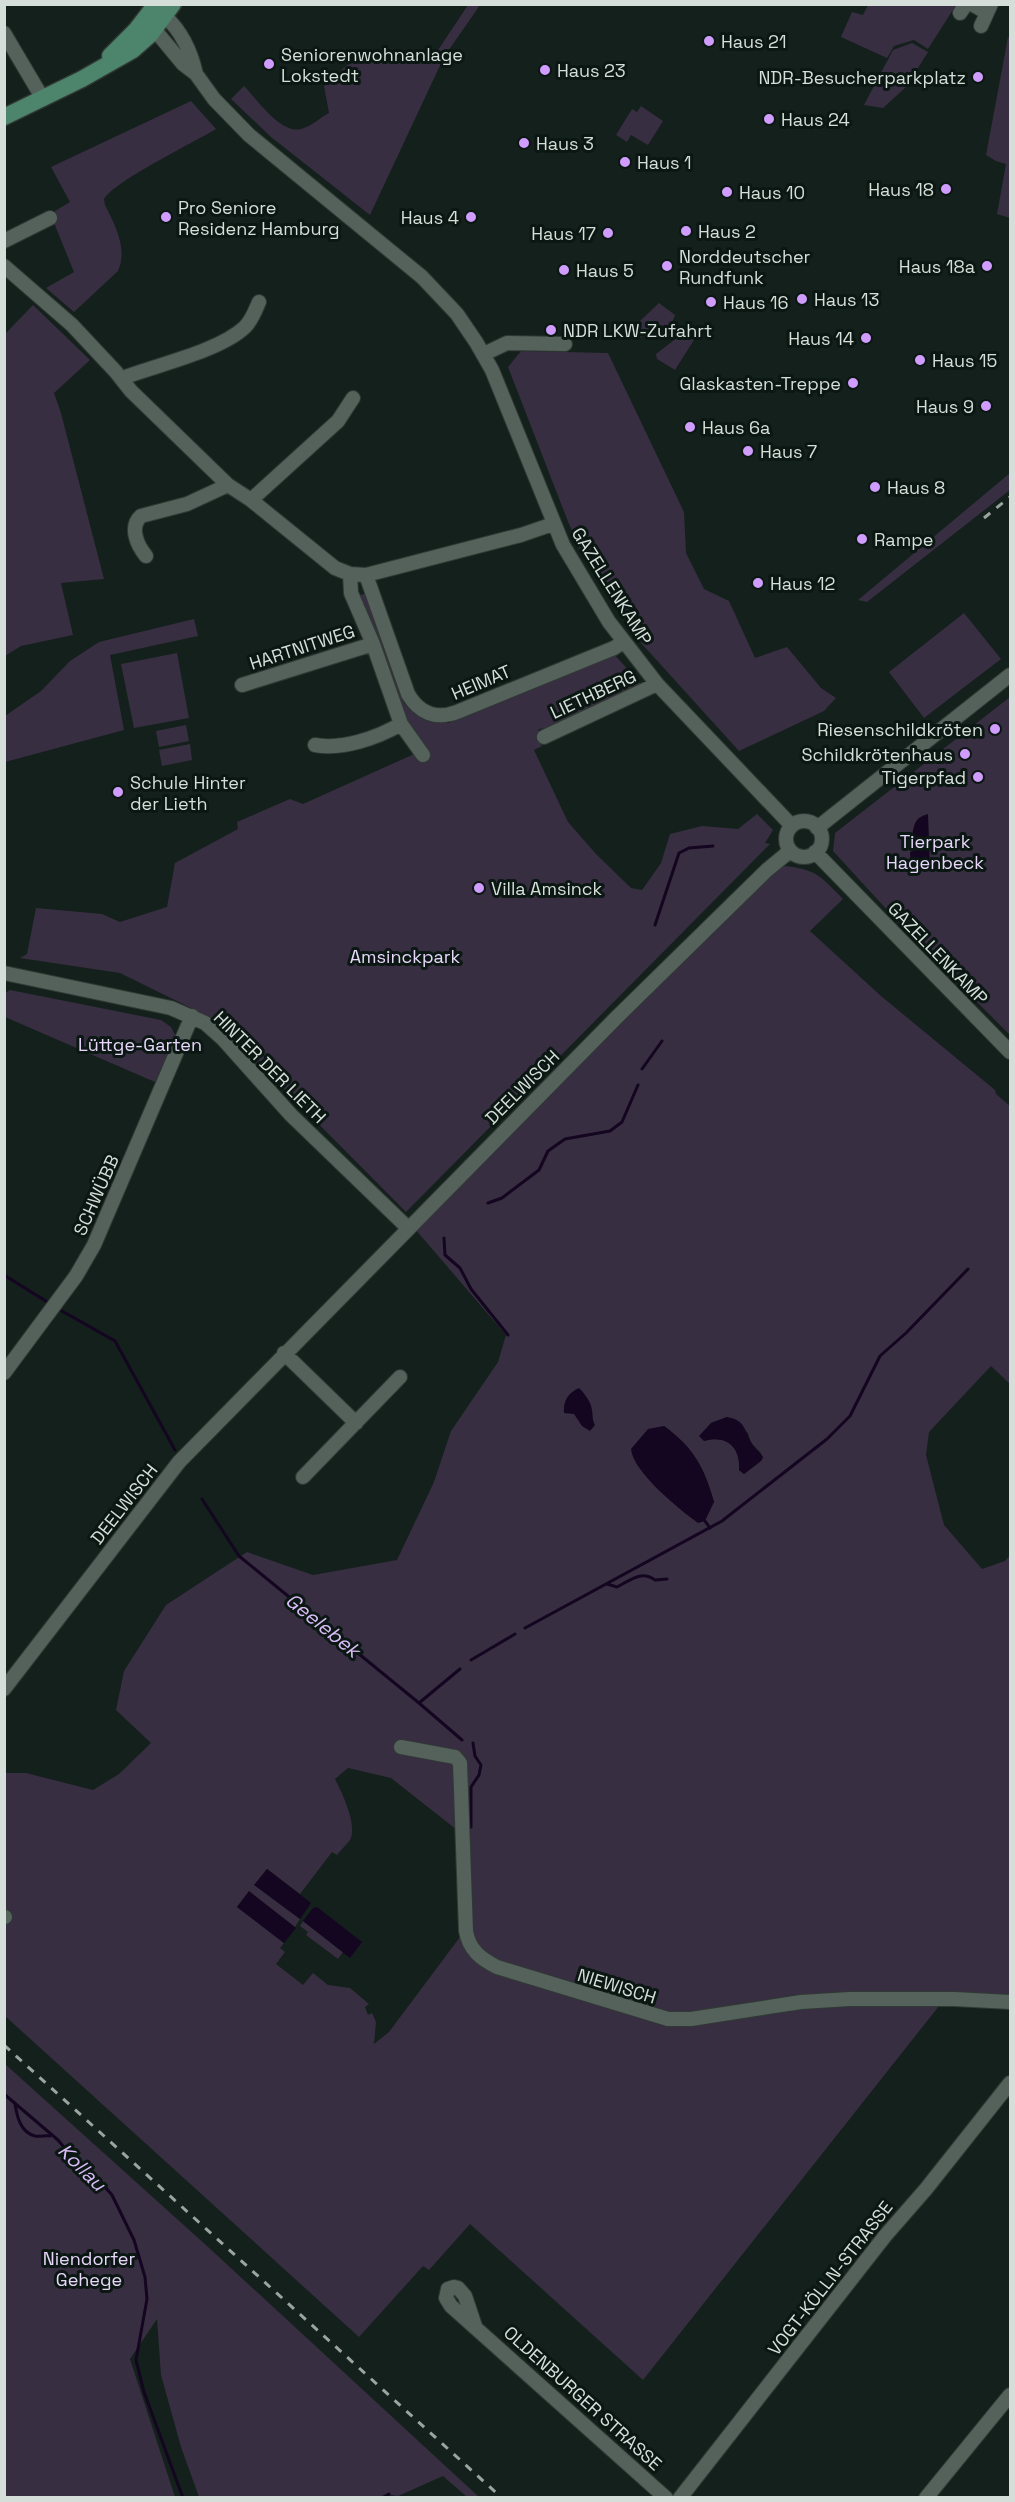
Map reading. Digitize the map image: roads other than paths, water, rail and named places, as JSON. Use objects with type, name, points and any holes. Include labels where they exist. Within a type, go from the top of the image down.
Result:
[{"type":"main road","points":[[4,117],[43,99],[133,50],[159,15]]},
{"type":"street","points":[[972,4],[986,15]]},
{"type":"street","name":"GAZELLENKAMP","points":[[159,15],[184,40],[196,74],[214,99],[249,135],[422,277],[457,315],[484,354],[502,392],[553,524],[577,571],[623,642],[657,684],[792,826]]},
{"type":"street","points":[[4,33],[43,99]]},
{"type":"street","points":[[4,241],[50,218]]},
{"type":"street","points":[[4,266],[72,325],[159,419],[228,485],[251,500],[327,563],[350,574],[366,575],[521,535],[553,524]]},
{"type":"street","points":[[123,380],[128,376],[217,345],[232,337],[249,323],[259,302]]},
{"type":"street","points":[[484,354],[507,343],[565,344]]},
{"type":"street","points":[[251,500],[338,421],[353,398]]},
{"type":"street","points":[[146,556],[138,544],[134,529],[141,516],[187,504],[228,485]]},
{"type":"street","points":[[350,574],[351,593],[373,644],[401,724],[423,755]]},
{"type":"street","name":"HEIMAT","points":[[366,575],[408,694],[419,708],[433,715],[457,712],[614,648],[623,642]]},
{"type":"street","name":"HARTNITWEG","points":[[242,685],[373,644]]},
{"type":"street","points":[[818,828],[1011,675]]},
{"type":"street","name":"LIETHBERG","points":[[544,737],[657,684]]},
{"type":"street","points":[[315,745],[332,747],[355,742],[377,736],[401,724]]},
{"type":"street","points":[[805,821],[818,828],[821,840],[815,852],[802,856],[790,850],[786,838],[792,826],[805,821]]},
{"type":"street","name":"DEELWISCH","points":[[4,1689],[179,1462],[616,1018],[790,850]]},
{"type":"street","name":"GAZELLENKAMP","points":[[815,852],[1011,1052]]},
{"type":"street","name":"HINTER DER LIETH","points":[[4,973],[171,1008],[192,1016],[223,1039],[291,1115],[408,1228]]},
{"type":"street","name":"SCHWÜBB","points":[[4,1373],[76,1276],[94,1245],[192,1016]]},
{"type":"street","points":[[284,1353],[356,1423]]},
{"type":"street","points":[[303,1477],[400,1377]]},
{"type":"street","name":"NIEWISCH","points":[[401,1747],[455,1757],[460,1763],[466,1931],[476,1953],[497,1967],[657,2017],[676,2020],[811,2001],[954,1999],[1011,2002]]},
{"type":"street","name":"VOGT-KÖLLN-STRASSE","points":[[680,2498],[885,2236],[1011,2083]]},
{"type":"street","name":"OLDENBURGER STRASSE","points":[[475,2326],[666,2498]]},
{"type":"street","points":[[926,2498],[1011,2395]]},
{"type":"waterway","points":[[655,925],[679,853],[689,848],[713,846]]},
{"type":"waterway","points":[[642,1069],[662,1041]]},
{"type":"waterway","name":"Geelebek","points":[[488,1203],[502,1198],[539,1170],[548,1151],[565,1139],[610,1131],[622,1122],[638,1085]]},
{"type":"waterway","points":[[444,1238],[445,1255],[460,1268],[471,1289],[508,1335]]},
{"type":"waterway","points":[[525,1628],[722,1521],[827,1439],[850,1416],[880,1356],[906,1333],[968,1269]]},
{"type":"waterway","name":"Geelebek","points":[[4,1275],[49,1303]]},
{"type":"waterway","name":"Geelebek","points":[[62,1311],[115,1341],[175,1450]]},
{"type":"waterway","name":"Geelebek","points":[[202,1499],[239,1556],[419,1703],[460,1669]]},
{"type":"waterway","points":[[705,1521],[710,1528]]},
{"type":"waterway","points":[[607,1584],[617,1587],[641,1576],[655,1580],[667,1579]]},
{"type":"waterway","points":[[471,1660],[515,1634]]},
{"type":"waterway","points":[[419,1703],[462,1740]]},
{"type":"waterway","points":[[471,1827],[471,1787],[479,1775],[481,1765],[475,1756],[473,1743]]},
{"type":"waterway","name":"Kollau","points":[[4,2094],[58,2140],[73,2158],[105,2187],[112,2195],[134,2240],[145,2277],[147,2299],[136,2360],[144,2392],[183,2498]]},
{"type":"waterway","points":[[15,2104],[18,2118],[26,2131],[35,2136],[50,2136]]},
{"type":"waterway","points":[[383,2498],[389,2494]]},
{"type":"railway","points":[[984,518],[1010,497]]},
{"type":"railway","points":[[4,2045],[502,2498]]},
{"type":"place","name":"Haus 21","points":[[709,41]]},
{"type":"place","name":"Seniorenwohnanlage Lokstedt","points":[[269,64]]},
{"type":"place","name":"Haus 23","points":[[545,70]]},
{"type":"place","name":"NDR-Besucherparkplatz","points":[[978,77]]},
{"type":"place","name":"Haus 24","points":[[769,119]]},
{"type":"place","name":"Haus 3","points":[[524,143]]},
{"type":"place","name":"Haus 1","points":[[625,162]]},
{"type":"place","name":"Haus 18","points":[[946,189]]},
{"type":"place","name":"Haus 10","points":[[727,192]]},
{"type":"place","name":"Pro Seniore Residenz Hamburg","points":[[166,217]]},
{"type":"place","name":"Haus 4","points":[[471,217]]},
{"type":"place","name":"Haus 2","points":[[686,231]]},
{"type":"place","name":"Haus 17","points":[[608,233]]},
{"type":"place","name":"Norddeutscher Rundfunk","points":[[667,266]]},
{"type":"place","name":"Haus 18a","points":[[987,266]]},
{"type":"place","name":"Haus 5","points":[[564,270]]},
{"type":"place","name":"Haus 13","points":[[802,299]]},
{"type":"place","name":"Haus 16","points":[[711,302]]},
{"type":"place","name":"NDR LKW-Zufahrt","points":[[551,330]]},
{"type":"place","name":"Haus 14","points":[[866,338]]},
{"type":"place","name":"Haus 15","points":[[920,360]]},
{"type":"place","name":"Glaskasten-Treppe","points":[[853,383]]},
{"type":"place","name":"Haus 9","points":[[986,406]]},
{"type":"place","name":"Haus 6a","points":[[690,427]]},
{"type":"place","name":"Haus 7","points":[[748,451]]},
{"type":"place","name":"Haus 8","points":[[875,487]]},
{"type":"place","name":"Rampe","points":[[862,539]]},
{"type":"place","name":"Haus 12","points":[[758,583]]},
{"type":"place","name":"Riesenschildkröten","points":[[995,729]]},
{"type":"place","name":"Schildkrötenhaus","points":[[965,754]]},
{"type":"place","name":"Tigerpfad","points":[[978,777]]},
{"type":"place","name":"Schule Hinter der Lieth","points":[[118,792]]},
{"type":"place","name":"Villa Amsinck","points":[[479,888]]},
{"type":"park label","name":"Tierpark Hagenbeck","points":[[935,851]]},
{"type":"park label","name":"Amsinckpark","points":[[405,956]]},
{"type":"park label","name":"Lüttge-Garten","points":[[140,1044]]},
{"type":"park label","name":"Niendorfer Gehege","points":[[89,2268]]}]
